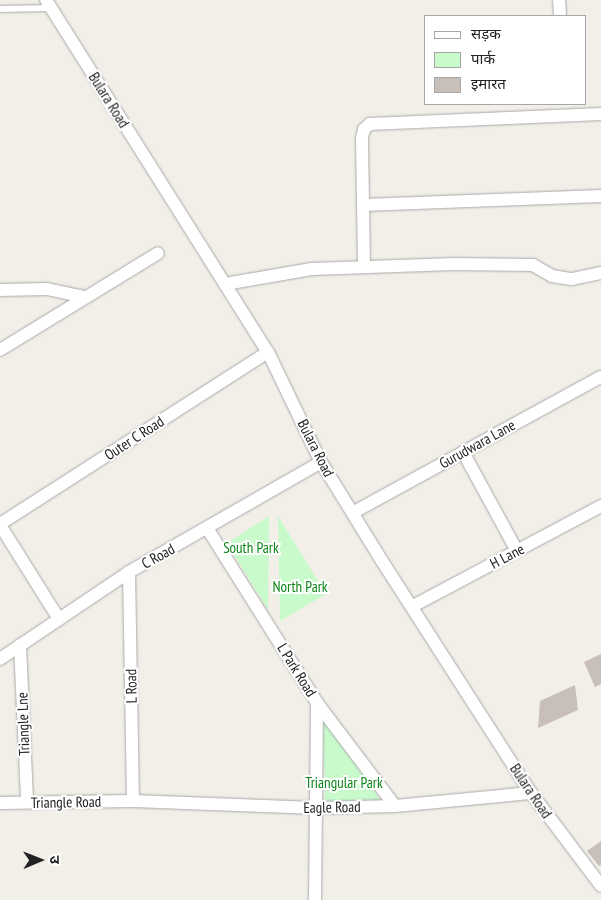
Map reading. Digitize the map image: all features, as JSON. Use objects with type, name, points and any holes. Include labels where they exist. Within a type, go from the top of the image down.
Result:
[{"type":"street","points":[[559,0],[560,14]]},
{"type":"street","name":"Bulara Road","points":[[49,4],[268,352],[321,462],[354,512],[382,561],[413,606],[531,793],[601,886]]},
{"type":"street","points":[[364,267],[362,138],[364,130],[370,124],[601,114]]},
{"type":"street","points":[[363,205],[601,196]]},
{"type":"street","points":[[0,350],[158,253]]},
{"type":"street","points":[[225,284],[270,274],[364,267],[534,265],[552,276],[572,279],[601,273]]},
{"type":"street","points":[[0,290],[47,289],[85,297]]},
{"type":"street","name":"Outer C Road","points":[[0,524],[268,352]]},
{"type":"street","name":"Gurudwara Lane","points":[[354,512],[601,377]]},
{"type":"street","points":[[463,452],[517,551]]},
{"type":"street","name":"C Road","points":[[0,659],[129,572],[321,462]]},
{"type":"street","name":"H Lane","points":[[413,606],[601,506]]},
{"type":"street","points":[[0,524],[59,619]]},
{"type":"street","name":"L Park Road","points":[[207,528],[317,703],[395,806]]},
{"type":"street","name":"L Road","points":[[129,572],[133,801]]},
{"type":"street","name":"Triangle Lne","points":[[20,646],[27,802]]},
{"type":"street","points":[[314,900],[317,703]]},
{"type":"street","name":"Eagle Road","points":[[133,801],[316,808],[395,806],[531,793]]},
{"type":"street","name":"Triangle Road","points":[[0,802],[133,801]]},
{"type":"lane","points":[[0,9],[49,4]]},
{"type":"green space","name":"South Park","points":[[269,516],[268,610],[227,543]]},
{"type":"green space","name":"North Park","points":[[278,516],[326,594],[280,621]]},
{"type":"green space","name":"Triangular Park","points":[[323,718],[383,804],[325,802]]},
{"type":"building","points":[[601,654],[601,684],[595,687],[584,662]]},
{"type":"building","points":[[575,685],[578,710],[538,728],[540,701]]},
{"type":"building","points":[[601,841],[601,865],[599,866],[587,851]]}]
